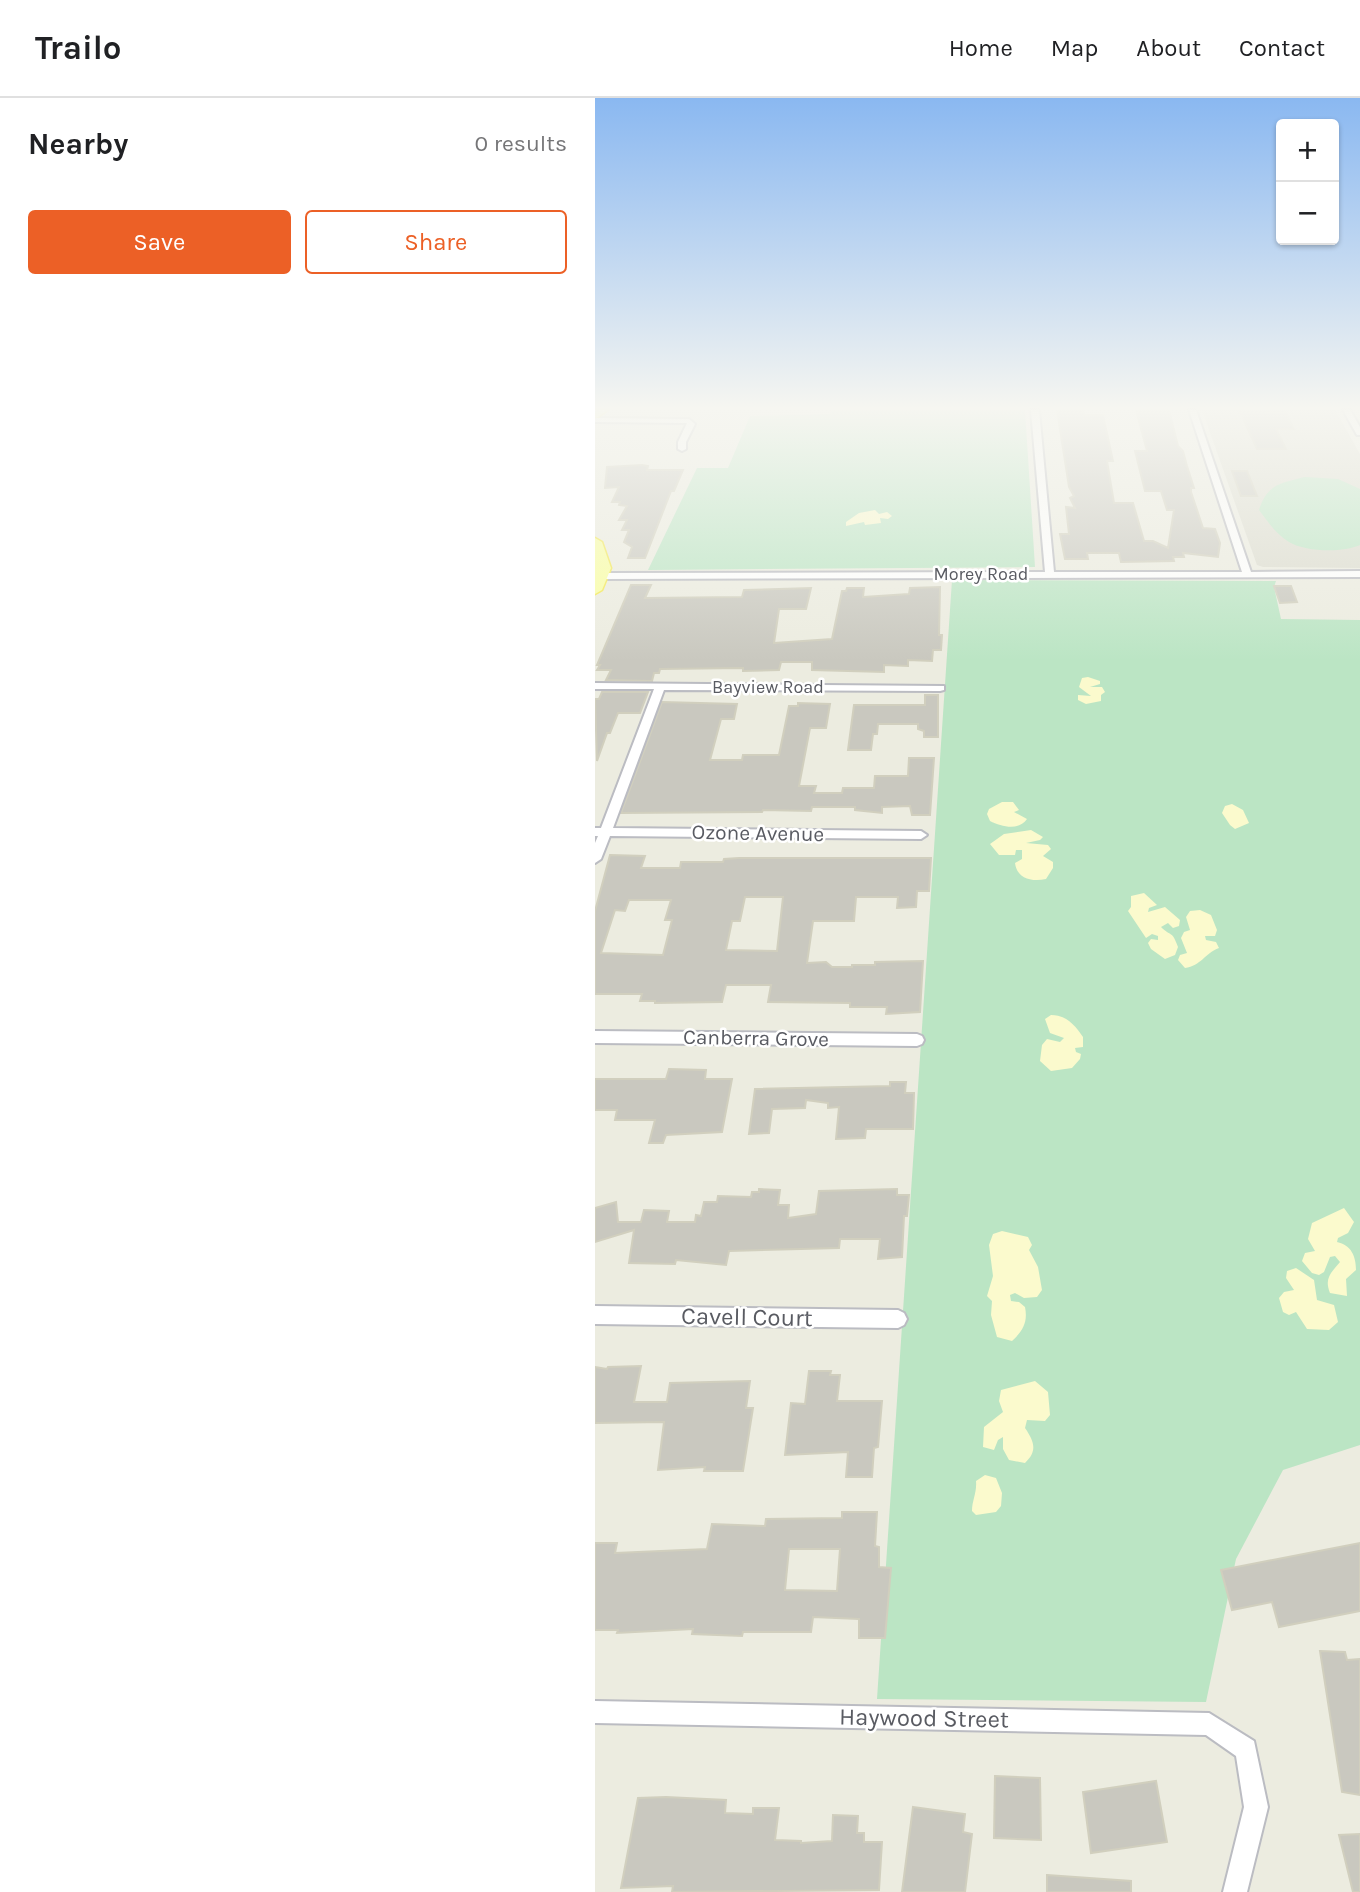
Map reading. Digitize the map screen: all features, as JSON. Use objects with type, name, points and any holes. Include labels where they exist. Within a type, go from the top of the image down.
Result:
[{"type":"main road","points":[[595,542],[603,564],[598,583]]},
{"type":"street","points":[[1043,494],[1050,574]]},
{"type":"street","points":[[1220,494],[1247,573]]},
{"type":"street","name":"Morey Road","points":[[598,583],[1050,574],[1360,574]]},
{"type":"street","name":"Bayview Road","points":[[595,686],[940,688]]},
{"type":"street","points":[[595,859],[600,832],[660,686]]},
{"type":"street","name":"Ozone Avenue","points":[[600,832],[921,835]]},
{"type":"street","name":"Canberra Grove","points":[[595,1037],[917,1040]]},
{"type":"street","name":"Cavell Court","points":[[595,1314],[898,1319]]},
{"type":"street","name":"Haywood Street","points":[[595,1712],[1209,1724],[1246,1749],[1256,1807],[1235,1892]]},
{"type":"shaded area","points":[[685,494],[1030,494],[1035,567],[648,570]]},
{"type":"shaded area","points":[[1232,494],[1360,494],[1360,568],[1257,565]]},
{"type":"shaded area","points":[[1360,494],[1360,545],[1334,550],[1305,548],[1289,542],[1276,532],[1259,510],[1266,495]]},
{"type":"shaded area","points":[[952,580],[1276,581],[1274,587],[1281,619],[1360,620],[1360,1445],[1283,1470],[1236,1559],[1206,1702],[877,1699]]},
{"type":"sand","points":[[875,510],[879,514],[887,512],[892,516],[888,519],[880,518],[881,523],[865,525],[864,522],[846,526],[846,522],[859,513]]},
{"type":"sand","points":[[1082,678],[1100,681],[1100,684],[1090,687],[1102,687],[1105,692],[1101,695],[1101,701],[1086,704],[1078,700],[1078,695],[1091,696],[1079,687]]},
{"type":"sand","points":[[1002,802],[1013,802],[1019,810],[1014,812],[1027,819],[1024,823],[1005,826],[990,821],[987,814],[989,809]]},
{"type":"sand","points":[[1232,804],[1243,810],[1249,823],[1235,829],[1230,825],[1222,813],[1225,806]]},
{"type":"sand","points":[[1031,830],[1043,837],[1026,843],[1048,845],[1051,849],[1043,856],[1053,862],[1053,868],[1046,879],[1031,879],[1019,873],[1015,863],[1022,859],[1022,850],[1016,850],[1015,855],[999,855],[990,844],[1004,834]]},
{"type":"sand","points":[[1144,893],[1157,905],[1149,908],[1148,912],[1165,907],[1180,920],[1179,926],[1173,928],[1168,923],[1161,927],[1174,938],[1178,947],[1175,955],[1165,959],[1151,949],[1148,943],[1151,939],[1158,940],[1158,936],[1152,934],[1146,938],[1128,911],[1131,907],[1131,896]]},
{"type":"sand","points":[[1200,910],[1211,915],[1217,930],[1215,936],[1205,936],[1206,940],[1216,942],[1219,948],[1195,965],[1185,968],[1178,960],[1180,955],[1187,953],[1181,938],[1184,932],[1190,930],[1186,917],[1190,911]]},
{"type":"sand","points":[[1051,1015],[1070,1021],[1083,1037],[1083,1047],[1075,1048],[1076,1052],[1081,1054],[1080,1059],[1072,1068],[1051,1071],[1040,1061],[1042,1045],[1047,1039],[1060,1042],[1064,1038],[1050,1033],[1045,1019]]},
{"type":"sand","points":[[1344,1208],[1354,1222],[1348,1233],[1338,1238],[1337,1242],[1352,1252],[1356,1270],[1346,1279],[1347,1296],[1330,1293],[1328,1288],[1329,1276],[1340,1262],[1335,1256],[1330,1257],[1324,1272],[1319,1275],[1312,1273],[1302,1261],[1305,1253],[1315,1251],[1308,1239],[1312,1223]]},
{"type":"sand","points":[[1002,1231],[1028,1237],[1032,1245],[1029,1250],[1038,1267],[1042,1290],[1037,1297],[1024,1298],[1015,1293],[1010,1295],[1011,1301],[1019,1302],[1026,1312],[1024,1326],[1012,1341],[997,1337],[991,1315],[992,1301],[987,1296],[993,1276],[989,1245],[993,1234]]},
{"type":"sand","points":[[1296,1268],[1314,1280],[1317,1300],[1334,1305],[1338,1322],[1329,1330],[1307,1329],[1296,1312],[1289,1315],[1283,1312],[1279,1298],[1284,1292],[1294,1290],[1286,1278],[1287,1271]]},
{"type":"sand","points":[[1035,1381],[1048,1392],[1050,1415],[1045,1421],[1027,1420],[1025,1428],[1033,1446],[1029,1459],[1025,1463],[1009,1460],[1003,1449],[1003,1437],[998,1440],[994,1450],[983,1447],[984,1427],[1003,1412],[999,1401],[1001,1390]]},
{"type":"sand","points":[[985,1475],[996,1478],[1002,1493],[1001,1506],[996,1512],[976,1515],[972,1511],[976,1481]]},
{"type":"building","points":[[616,494],[670,494],[645,558],[628,558],[632,547],[624,542],[629,530],[622,530],[627,520],[619,520],[627,506],[612,502]]},
{"type":"building","points":[[1073,494],[1112,494],[1114,503],[1133,503],[1144,541],[1153,541],[1168,548],[1174,510],[1167,510],[1162,494],[1192,494],[1203,528],[1215,529],[1220,543],[1218,557],[1183,553],[1184,557],[1173,557],[1174,561],[1121,562],[1119,553],[1087,553],[1088,559],[1065,559],[1060,534],[1069,534],[1066,507],[1075,508],[1070,498],[1074,496]]},
{"type":"building","points":[[1240,494],[1256,494],[1257,496],[1241,496]]},
{"type":"building","points":[[631,585],[651,585],[645,598],[742,597],[744,590],[811,588],[806,609],[779,609],[774,643],[832,639],[842,591],[847,588],[864,588],[863,597],[909,594],[910,588],[940,587],[941,650],[933,650],[932,661],[908,660],[908,666],[884,665],[884,672],[812,670],[812,662],[781,662],[779,670],[660,669],[659,673],[654,673],[652,681],[606,680],[611,670],[597,670],[600,665],[597,665]]},
{"type":"building","points":[[1274,586],[1291,586],[1297,602],[1280,603]]},
{"type":"building","points":[[602,692],[648,692],[640,713],[618,713],[597,761],[595,699],[599,699]]},
{"type":"building","points":[[925,695],[938,695],[938,737],[924,737],[924,731],[918,729],[918,724],[878,724],[877,734],[873,734],[871,750],[848,750],[854,705],[925,705]]},
{"type":"building","points":[[662,702],[737,704],[734,719],[721,719],[710,760],[742,760],[743,755],[779,755],[789,706],[798,706],[798,703],[830,704],[826,728],[810,728],[799,786],[816,786],[814,793],[842,793],[843,788],[874,788],[875,776],[908,776],[909,758],[934,758],[930,815],[912,815],[910,806],[882,807],[882,813],[855,810],[855,807],[812,807],[811,811],[621,813]]},
{"type":"building","points":[[610,855],[645,856],[641,868],[680,868],[681,862],[723,862],[724,859],[739,858],[931,858],[929,891],[917,891],[916,907],[897,908],[898,897],[856,897],[854,921],[813,921],[807,963],[826,962],[832,967],[852,967],[875,965],[875,962],[923,961],[920,1012],[886,1014],[887,1007],[850,1007],[850,1003],[768,1002],[771,985],[726,985],[722,1002],[655,1003],[640,1001],[642,994],[595,994],[595,911]],"holes":[[[745,897],[783,897],[777,951],[726,950],[732,921],[740,921]],[[629,900],[671,900],[665,920],[672,920],[663,955],[601,953],[615,910],[625,911]]]},
{"type":"building","points":[[669,1069],[706,1070],[705,1079],[732,1079],[722,1132],[666,1135],[663,1143],[649,1143],[655,1120],[615,1120],[617,1110],[595,1110],[595,1079],[666,1079]]},
{"type":"building","points":[[890,1082],[906,1082],[905,1093],[914,1093],[913,1129],[866,1129],[865,1138],[836,1139],[839,1107],[828,1108],[828,1103],[806,1100],[805,1108],[772,1109],[769,1133],[749,1134],[755,1089],[890,1086]]},
{"type":"building","points":[[759,1189],[780,1190],[778,1205],[789,1205],[788,1218],[816,1214],[819,1191],[897,1189],[897,1195],[909,1195],[907,1216],[904,1216],[902,1257],[878,1259],[880,1239],[840,1239],[839,1248],[729,1251],[726,1265],[676,1260],[675,1264],[629,1263],[634,1230],[595,1242],[595,1208],[616,1202],[618,1222],[641,1222],[644,1210],[669,1211],[667,1222],[695,1222],[696,1215],[701,1216],[704,1202],[717,1202],[718,1196],[751,1197],[752,1192],[759,1192]]},
{"type":"building","points":[[641,1366],[634,1402],[667,1402],[670,1383],[750,1381],[746,1408],[753,1408],[743,1471],[704,1471],[705,1467],[658,1470],[664,1422],[595,1423],[595,1367],[607,1369]]},
{"type":"building","points":[[809,1371],[831,1371],[830,1375],[840,1375],[837,1401],[882,1401],[872,1477],[846,1477],[848,1452],[785,1455],[791,1403],[805,1404]]},
{"type":"building","points":[[842,1512],[877,1512],[875,1546],[879,1547],[879,1567],[891,1568],[885,1638],[859,1638],[859,1619],[813,1617],[811,1632],[743,1632],[742,1636],[692,1634],[693,1629],[617,1633],[618,1630],[595,1630],[595,1543],[617,1543],[615,1553],[707,1549],[712,1524],[765,1526],[766,1519],[842,1518]],"holes":[[[789,1549],[840,1549],[837,1591],[785,1590]]]},
{"type":"building","points":[[1360,1543],[1360,1611],[1279,1627],[1272,1602],[1232,1610],[1221,1570]]},
{"type":"building","points":[[1320,1651],[1345,1652],[1347,1660],[1360,1659],[1360,1795],[1342,1792]]},
{"type":"building","points":[[995,1776],[1040,1778],[1041,1840],[994,1838]]},
{"type":"building","points":[[1156,1781],[1167,1842],[1091,1853],[1083,1792]]},
{"type":"building","points":[[638,1798],[726,1800],[725,1813],[753,1814],[753,1808],[779,1808],[775,1840],[801,1843],[832,1841],[833,1815],[858,1816],[857,1833],[864,1833],[864,1842],[882,1842],[879,1890],[672,1892],[673,1886],[621,1888]]},
{"type":"building","points":[[913,1807],[965,1814],[963,1832],[972,1834],[965,1892],[902,1892]]},
{"type":"building","points":[[1360,1834],[1360,1892],[1353,1892],[1339,1835]]},
{"type":"building","points":[[1047,1875],[1131,1881],[1131,1892],[1047,1892]]}]
